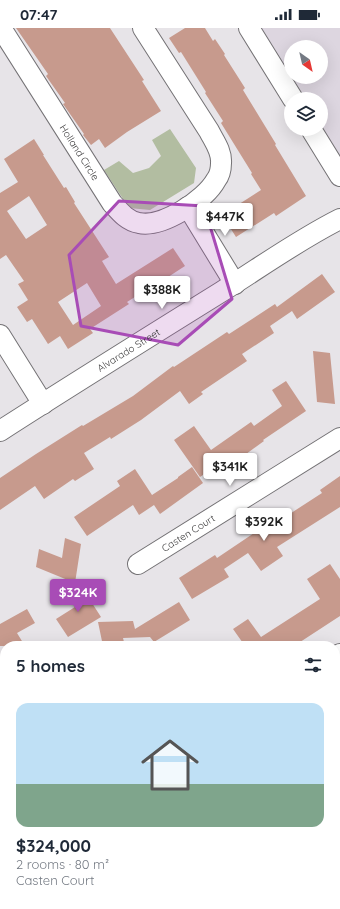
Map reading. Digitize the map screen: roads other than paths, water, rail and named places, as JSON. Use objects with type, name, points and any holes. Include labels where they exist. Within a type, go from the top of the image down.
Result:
[{"type":"street","name":"Holland Circle","points":[[1,28],[112,203],[123,215],[133,222],[152,223],[176,214],[207,193],[220,173],[221,161],[219,149],[210,131],[143,28]]},
{"type":"street","points":[[249,28],[289,92]]},
{"type":"street","points":[[315,136],[340,176]]},
{"type":"street","points":[[188,207],[235,284]]},
{"type":"street","name":"Alvarado Street","points":[[0,431],[235,284],[278,254],[340,219]]},
{"type":"street","points":[[0,335],[43,404]]},
{"type":"street","name":"Casten Court","points":[[138,564],[340,438]]}]
